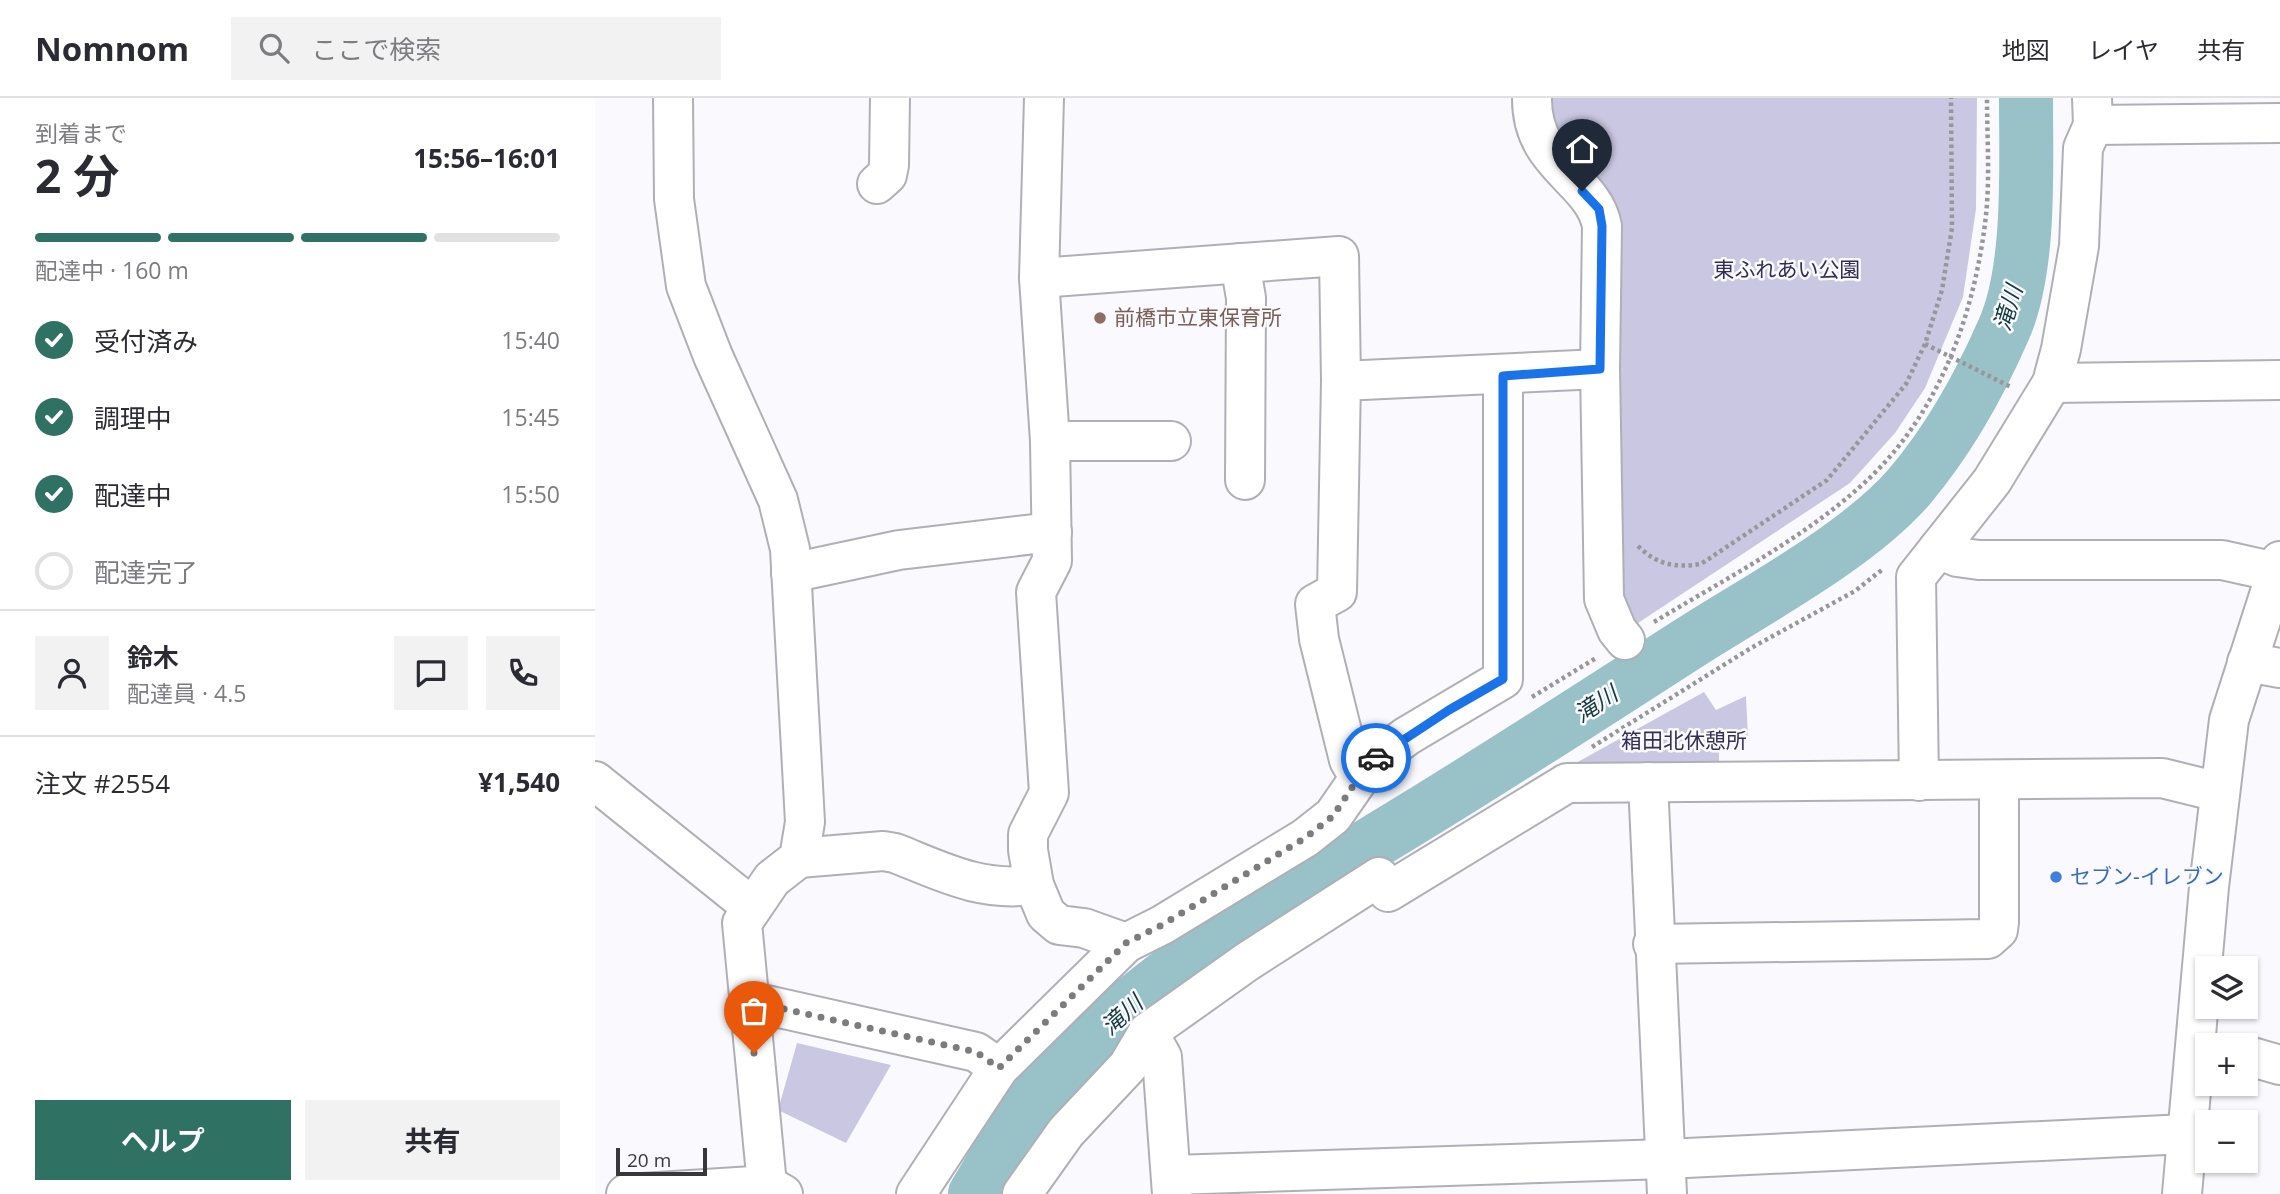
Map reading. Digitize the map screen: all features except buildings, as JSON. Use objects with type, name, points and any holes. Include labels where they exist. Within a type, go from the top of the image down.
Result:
[{"type":"street","points":[[673,98],[674,199],[687,286],[713,356],[778,500],[790,549],[806,797],[799,859]]},
{"type":"street","points":[[877,184],[887,175],[889,165],[890,98]]},
{"type":"street","points":[[1044,98],[1039,278],[1049,441],[1052,561],[1035,592],[1049,793],[1028,834],[1034,885],[1046,914],[1059,925],[1084,928],[1126,943]]},
{"type":"street","points":[[1532,98],[1532,114],[1548,155],[1599,209],[1602,226],[1600,369],[1604,599],[1617,631],[1625,640]]},
{"type":"street","points":[[1919,781],[1916,577],[1992,481],[2035,387],[2061,349],[2079,246],[2083,148],[2092,111],[2280,123]]},
{"type":"street","points":[[1039,278],[1339,256],[1341,381],[1337,592],[1315,604],[1319,639],[1349,760],[1359,777]]},
{"type":"street","points":[[1240,263],[1246,298],[1245,480]]},
{"type":"street","points":[[1341,381],[1503,376],[1600,369]]},
{"type":"street","points":[[916,1194],[999,1068],[1126,943],[1162,925],[1305,838],[1333,816],[1369,764],[1407,736],[1503,679],[1503,376]]},
{"type":"street","points":[[2035,387],[2280,380]]},
{"type":"street","points":[[1049,441],[1171,440]]},
{"type":"street","points":[[791,573],[899,550],[1052,533]]},
{"type":"street","points":[[1938,549],[1957,557],[1979,560],[2222,560],[2278,566],[2264,665],[2229,720],[2219,792],[2201,1033]]},
{"type":"street","points":[[1023,1194],[1066,1132],[1128,1066],[1148,1032],[1248,961],[1379,877],[1388,891],[1567,783],[2162,778],[2219,792]]},
{"type":"street","points":[[595,781],[752,907]]},
{"type":"street","points":[[1653,944],[1987,939],[1998,930],[1999,922],[1999,781]]},
{"type":"street","points":[[1648,782],[1653,944],[1667,1177]]},
{"type":"street","points":[[626,1194],[775,1190],[749,1001],[742,923],[772,879],[799,859],[883,851],[895,853],[972,884],[1009,888],[1034,885]]},
{"type":"street","points":[[749,1001],[976,1052],[999,1068]]},
{"type":"street","points":[[1148,1032],[1162,1057],[1173,1185],[1667,1177],[2186,1134]]},
{"type":"street","points":[[2258,1059],[2280,1065]]},
{"type":"street","points":[[2182,1194],[2186,1134],[2195,1079]]},
{"type":"path","points":[[1635,542],[1656,560],[1677,568],[1701,564],[1827,480],[1865,438],[1906,384],[1925,344],[1942,290],[1952,228],[1951,98]]},
{"type":"path","points":[[1530,698],[1793,537],[1865,482],[1905,435],[1932,395],[1951,358],[1978,274],[1986,212],[1987,98]]},
{"type":"path","points":[[1925,344],[1951,358],[2035,387]]},
{"type":"path","points":[[1581,753],[1751,648],[1855,591],[1888,565]]},
{"type":"green space","name":"東ふれあい公園","points":[[1546,98],[1977,98],[1976,209],[1963,297],[1925,388],[1895,433],[1850,483],[1635,625],[1620,616],[1615,227],[1557,143]]},
{"type":"green space","name":"箱田北休憩所","points":[[1704,692],[1716,710],[1746,696],[1748,737],[1719,737],[1719,773],[1556,774]]},
{"type":"green space","points":[[797,1043],[891,1065],[846,1143],[778,1110]]},
{"type":"waterway","name":"滝川","points":[[975,1194],[1020,1121],[1051,1080],[1126,1008],[1167,976],[1254,916],[1804,572],[1862,531],[1909,487],[1937,451],[1974,391],[2013,304],[2019,277],[2025,216],[2026,98]]},
{"type":"way so far","points":[[754,1053],[749,1001],[976,1052],[999,1068],[1126,943],[1162,925],[1305,838],[1333,816],[1344,797],[1376,758]]},
{"type":"place","name":"前橋市立東保育所","points":[[1100,318]]},
{"type":"place","name":"セブン-イレブン","points":[[2056,877]]},
{"type":"route","points":[[1376,758],[1407,736],[1503,679],[1503,376],[1600,369],[1602,226],[1599,209],[1582,191]]}]
